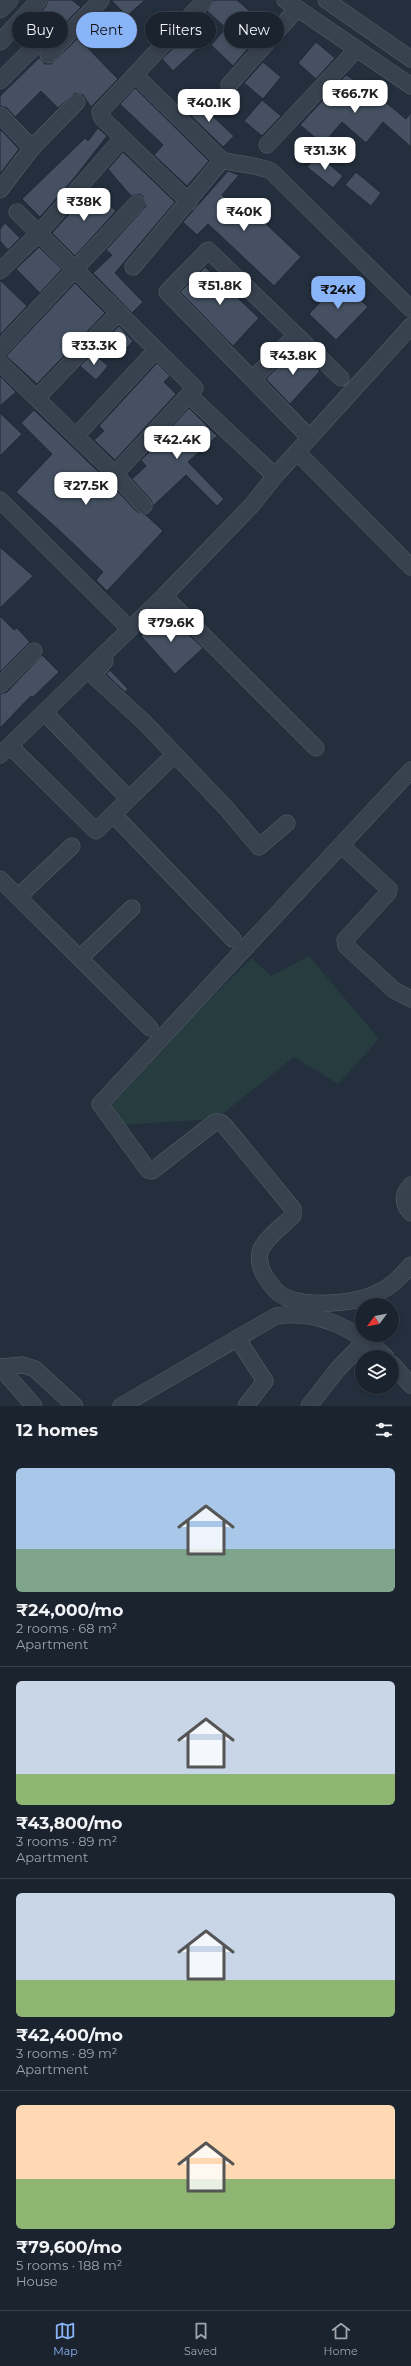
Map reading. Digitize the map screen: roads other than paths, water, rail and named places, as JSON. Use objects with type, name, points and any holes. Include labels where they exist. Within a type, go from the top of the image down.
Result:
[{"type":"street","points":[[0,10],[10,0]]},
{"type":"street","points":[[0,42],[39,0]]},
{"type":"street","points":[[48,55],[101,0]]},
{"type":"street","points":[[189,202],[100,115],[106,105],[205,0]]},
{"type":"street","points":[[326,0],[411,59]]},
{"type":"street","points":[[229,85],[291,4],[411,86]]},
{"type":"street","points":[[0,81],[33,48]]},
{"type":"street","points":[[267,145],[357,49]]},
{"type":"street","points":[[135,75],[222,160],[232,163],[250,164],[272,171],[411,309]]},
{"type":"street","points":[[0,190],[32,148],[77,102]]},
{"type":"street","points":[[0,115],[32,148]]},
{"type":"street","points":[[0,271],[38,234],[120,141]]},
{"type":"street","points":[[133,267],[189,202],[222,160]]},
{"type":"street","points":[[0,349],[75,271],[137,203]]},
{"type":"street","points":[[16,212],[195,388],[115,474]]},
{"type":"street","points":[[310,438],[168,292],[208,250],[341,378]]},
{"type":"street","points":[[37,398],[118,313]]},
{"type":"street","points":[[287,823],[258,847],[227,809],[144,722],[96,678],[94,673],[164,596],[252,505],[275,476],[411,326]]},
{"type":"street","points":[[253,379],[296,334]]},
{"type":"street","points":[[76,436],[156,350]]},
{"type":"street","points":[[0,363],[115,474],[144,506]]},
{"type":"street","points":[[189,396],[275,476]]},
{"type":"street","points":[[297,452],[411,567]]},
{"type":"street","points":[[0,500],[131,632]]},
{"type":"street","points":[[164,596],[316,748]]},
{"type":"street","points":[[131,632],[5,751],[93,831],[98,830],[114,815],[174,755]]},
{"type":"street","points":[[0,685],[34,651]]},
{"type":"street","points":[[45,713],[129,799]]},
{"type":"street","points":[[411,770],[100,1104],[148,1170],[152,1171],[215,1122],[220,1122],[225,1126],[293,1209],[293,1216],[270,1238],[261,1250],[259,1263],[264,1274],[280,1294],[310,1302],[338,1303],[361,1299],[389,1286],[411,1265]]},
{"type":"street","points":[[114,815],[233,939]]},
{"type":"street","points":[[341,845],[389,889],[388,893],[345,940],[346,946],[394,990],[411,999]]},
{"type":"street","points":[[18,898],[72,846]]},
{"type":"street","points":[[0,879],[150,1028]]},
{"type":"street","points":[[80,958],[132,908]]},
{"type":"street","points":[[411,1185],[404,1194],[404,1202],[411,1213]]},
{"type":"street","points":[[122,1406],[276,1316],[297,1313],[314,1316],[355,1335]]},
{"type":"street","points":[[237,1338],[265,1381],[246,1406]]},
{"type":"street","points":[[309,1406],[337,1370],[364,1342]]},
{"type":"street","points":[[368,1342],[378,1350]]},
{"type":"street","points":[[0,1367],[29,1366],[75,1406]]},
{"type":"street","points":[[0,1367],[34,1406]]},
{"type":"street","points":[[399,1372],[411,1385]]}]
